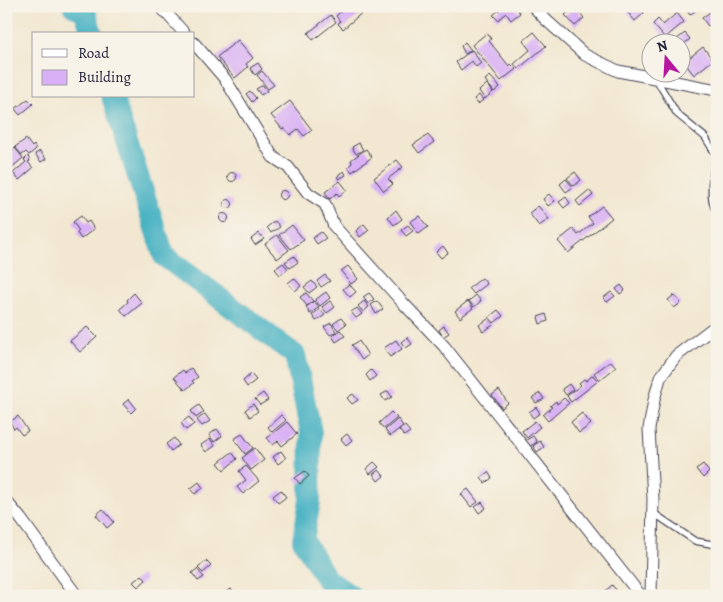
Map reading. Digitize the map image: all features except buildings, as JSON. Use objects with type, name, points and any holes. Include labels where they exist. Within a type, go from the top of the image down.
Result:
[{"type":"street","points":[[160,6],[183,32]]},
{"type":"street","points":[[534,6],[546,20],[585,55],[618,70],[640,75]]},
{"type":"street","points":[[195,44],[225,79],[273,157],[288,166],[308,193],[325,204],[334,226],[444,346],[641,596]]},
{"type":"street","points":[[675,82],[717,90]]},
{"type":"street","points":[[651,596],[652,512],[649,429],[654,400],[660,378],[676,356],[717,325]]},
{"type":"street","points":[[6,501],[22,519],[77,596]]},
{"type":"lane","points":[[657,82],[677,114],[705,137],[716,155],[712,195],[714,209],[717,212]]},
{"type":"lane","points":[[652,512],[694,541],[717,545]]},
{"type":"waterway","points":[[74,6],[85,11],[91,32]]},
{"type":"waterway","points":[[113,98],[164,256],[295,355],[311,432],[310,501],[303,540],[327,580],[351,596]]}]
